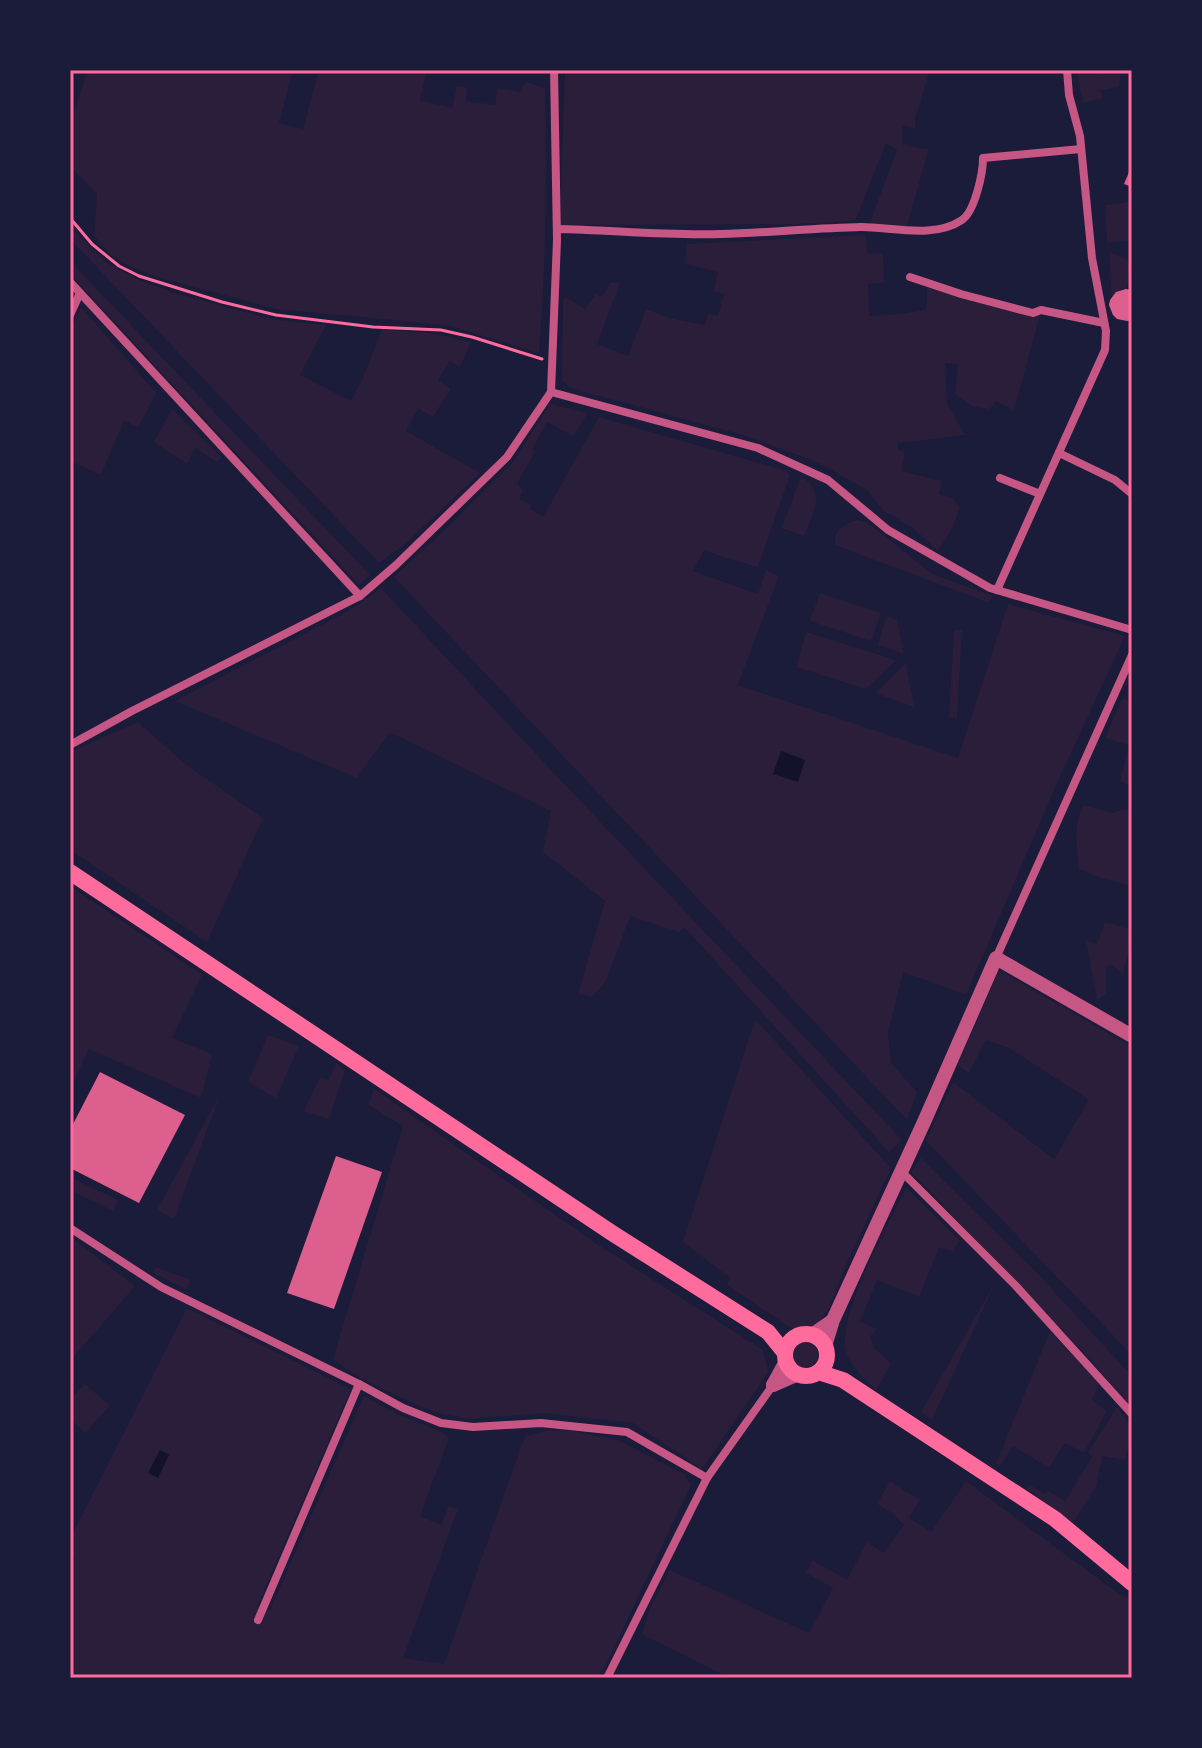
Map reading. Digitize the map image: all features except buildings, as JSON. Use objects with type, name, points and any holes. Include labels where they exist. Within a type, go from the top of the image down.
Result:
[{"type":"main road","points":[[70,872],[612,1233],[768,1332],[788,1351],[793,1371],[805,1376],[820,1353]]},
{"type":"main road","points":[[788,1351],[799,1335],[820,1353],[843,1380],[1055,1519],[1132,1583]]},
{"type":"street","points":[[70,745],[360,596],[507,457],[551,392],[557,229],[554,70]]},
{"type":"street","points":[[997,590],[1105,350],[1105,327],[1092,258],[1080,136],[1069,95],[1067,70]]},
{"type":"street","points":[[557,229],[718,234],[861,227],[924,230],[949,226],[964,219],[970,212],[983,170],[983,158],[1081,149]]},
{"type":"street","points":[[910,277],[1033,313],[1041,310],[1105,327]]},
{"type":"street","points":[[70,282],[360,596]]},
{"type":"street","points":[[70,315],[80,293]]},
{"type":"street","points":[[551,392],[758,448],[828,480],[888,530],[990,588],[1132,630]]},
{"type":"street","points":[[1059,453],[1115,480],[1132,494]]},
{"type":"street","points":[[1000,478],[1040,494]]},
{"type":"street","points":[[820,1353],[1132,655]]},
{"type":"street","points":[[996,958],[1132,1036]]},
{"type":"street","points":[[900,1170],[1015,1285],[1132,1414]]},
{"type":"street","points":[[70,1228],[161,1287],[403,1408],[441,1423],[473,1427],[541,1423],[627,1432],[707,1478]]},
{"type":"street","points":[[607,1678],[707,1478],[773,1385],[788,1351]]},
{"type":"street","points":[[773,1385],[798,1374]]},
{"type":"street","points":[[258,1620],[359,1384]]},
{"type":"path","points":[[70,218],[92,244],[119,266],[139,276],[222,302],[276,315],[373,327],[441,330],[552,362]]},
{"type":"shaded area","points":[[88,70],[293,70],[279,123],[303,129],[319,70],[427,70],[420,100],[452,108],[457,86],[467,88],[466,101],[495,105],[498,88],[519,92],[526,82],[545,88],[545,220],[539,353],[447,325],[276,309],[157,277],[111,255],[94,236],[97,194],[70,166],[70,124]]},
{"type":"shaded area","points":[[565,70],[930,70],[915,128],[902,125],[902,144],[929,148],[907,226],[869,225],[897,150],[886,143],[856,219],[852,221],[560,225]]},
{"type":"shaded area","points":[[1099,70],[1100,74],[1121,70],[1119,87],[1100,90],[1103,98],[1083,103],[1077,72]]},
{"type":"shaded area","points":[[1132,198],[1132,240],[1107,243],[1105,205],[1128,202]]},
{"type":"shaded area","points":[[70,226],[104,261],[137,279],[174,293],[275,320],[326,325],[300,375],[351,401],[382,329],[437,334],[471,342],[460,367],[450,361],[438,380],[451,389],[433,417],[418,409],[406,431],[480,473],[404,545],[379,563],[70,239]]},
{"type":"shaded area","points":[[866,235],[867,254],[883,254],[884,283],[868,284],[869,316],[925,310],[927,278],[965,294],[1034,310],[1040,315],[1014,410],[996,401],[989,410],[972,406],[955,394],[958,364],[945,363],[947,403],[965,435],[898,443],[898,450],[905,452],[901,471],[942,481],[939,494],[953,499],[960,507],[953,527],[938,551],[913,528],[884,511],[867,490],[809,459],[743,435],[570,388],[562,380],[565,296],[585,309],[596,294],[601,297],[611,283],[620,283],[597,344],[628,356],[646,309],[669,318],[705,325],[708,314],[718,316],[724,294],[714,291],[718,272],[685,264],[687,244]]},
{"type":"shaded area","points":[[1109,251],[1132,262],[1126,289],[1112,300]]},
{"type":"shaded area","points":[[70,261],[370,575],[359,585],[70,274]]},
{"type":"shaded area","points":[[81,307],[156,393],[138,428],[124,420],[101,475],[70,461],[70,330]]},
{"type":"shaded area","points":[[550,404],[588,413],[573,436],[547,422],[517,484],[523,490],[519,499],[532,505],[530,509],[543,517],[599,417],[787,471],[790,475],[758,567],[704,550],[693,571],[758,594],[766,570],[779,576],[738,685],[958,758],[1008,604],[1125,636],[1054,790],[966,995],[903,972],[888,1033],[891,1063],[917,1092],[907,1120],[394,577],[513,462]]},
{"type":"shaded area","points":[[172,409],[222,458],[216,462],[195,447],[187,464],[154,442]]},
{"type":"shaded area","points":[[801,476],[814,490],[816,497],[804,536],[782,528]]},
{"type":"shaded area","points":[[857,520],[867,522],[932,574],[993,596],[989,603],[835,545],[838,532]]},
{"type":"shaded area","points":[[381,588],[902,1140],[889,1152],[684,927],[679,932],[630,916],[606,981],[592,997],[578,994],[605,901],[543,852],[551,811],[390,732],[357,778],[175,701],[350,610]]},
{"type":"shaded area","points":[[820,593],[881,613],[871,641],[810,621]]},
{"type":"shaded area","points":[[886,616],[897,620],[904,654],[878,645]]},
{"type":"shaded area","points":[[954,630],[962,630],[957,718],[949,717]]},
{"type":"shaded area","points":[[806,632],[896,660],[866,689],[796,667]]},
{"type":"shaded area","points":[[906,663],[914,707],[875,693]]},
{"type":"shaded area","points":[[1122,699],[1132,700],[1132,788],[1120,781],[1129,745],[1105,738]]},
{"type":"shaded area","points":[[138,722],[184,763],[263,818],[207,942],[70,850],[70,752]]},
{"type":"shaded area","points":[[781,751],[805,760],[798,782],[773,774]]},
{"type":"shaded area","points":[[1083,805],[1112,813],[1125,809],[1132,811],[1132,886],[1079,869],[1077,828]]},
{"type":"shaded area","points":[[70,886],[202,975],[172,1038],[212,1054],[201,1098],[89,1049],[70,1089]]},
{"type":"shaded area","points":[[1105,922],[1132,930],[1132,945],[1123,974],[1110,964],[1106,968],[1106,994],[1097,1000],[1086,940],[1097,944]]},
{"type":"shaded area","points":[[999,970],[1132,1047],[1132,1355],[926,1141],[953,1082],[1054,1159],[1086,1105],[1088,1099],[1009,1048],[986,1040],[969,1073],[958,1065]]},
{"type":"shaded area","points":[[755,1019],[891,1168],[829,1308],[819,1323],[802,1331],[789,1327],[727,1285],[730,1278],[683,1242]]},
{"type":"shaded area","points":[[268,1035],[299,1046],[276,1098],[248,1082]]},
{"type":"shaded area","points":[[336,1063],[345,1071],[329,1119],[304,1111],[320,1077],[329,1080]]},
{"type":"shaded area","points":[[374,1089],[600,1246],[763,1350],[768,1372],[702,1469],[633,1423],[545,1413],[468,1419],[438,1413],[360,1378],[333,1359],[403,1126],[368,1105]]},
{"type":"shaded area","points":[[220,1095],[174,1219],[157,1210]]},
{"type":"shaded area","points":[[921,1158],[1038,1274],[1132,1376],[1132,1408],[1089,1358],[911,1172]]},
{"type":"shaded area","points":[[70,1177],[118,1200],[113,1211],[70,1190]]},
{"type":"shaded area","points":[[906,1188],[960,1240],[952,1251],[939,1248],[919,1297],[877,1280],[860,1322],[877,1329],[870,1336],[874,1348],[891,1364],[876,1390],[851,1362],[846,1351],[845,1335],[866,1269]]},
{"type":"shaded area","points":[[72,1238],[135,1286],[70,1361],[70,1240]]},
{"type":"shaded area","points":[[156,1267],[191,1280],[186,1289],[153,1273]]},
{"type":"shaded area","points":[[996,1281],[932,1420],[921,1412]]},
{"type":"shaded area","points":[[187,1308],[351,1389],[257,1607],[270,1610],[364,1396],[449,1438],[420,1516],[441,1525],[449,1506],[458,1509],[403,1658],[444,1664],[525,1436],[550,1430],[574,1431],[618,1440],[684,1474],[691,1485],[605,1667],[596,1678],[70,1678],[70,1565],[75,1559],[70,1555],[70,1539]]},
{"type":"shaded area","points":[[1050,1331],[1099,1384],[1092,1400],[1107,1411],[1084,1453],[1065,1443],[1049,1468],[1013,1446],[1000,1466],[996,1464]]},
{"type":"shaded area","points":[[805,1342],[814,1346],[818,1355],[814,1364],[805,1368],[796,1364],[792,1355],[796,1346]]},
{"type":"shaded area","points":[[85,1384],[110,1406],[85,1433],[70,1419],[70,1400]]},
{"type":"shaded area","points":[[1117,1407],[1131,1432],[1124,1460],[1102,1456],[1096,1487],[1073,1522],[1027,1489],[1030,1485],[1065,1501],[1092,1457],[1088,1453]]},
{"type":"shaded area","points":[[160,1450],[169,1455],[158,1478],[148,1473]]},
{"type":"shaded area","points":[[890,1481],[920,1500],[909,1518],[931,1532],[966,1481],[1132,1601],[1132,1678],[729,1678],[642,1634],[651,1606],[670,1570],[809,1633],[833,1588],[806,1573],[812,1560],[847,1580],[867,1542],[883,1553],[904,1525],[877,1504]]}]
